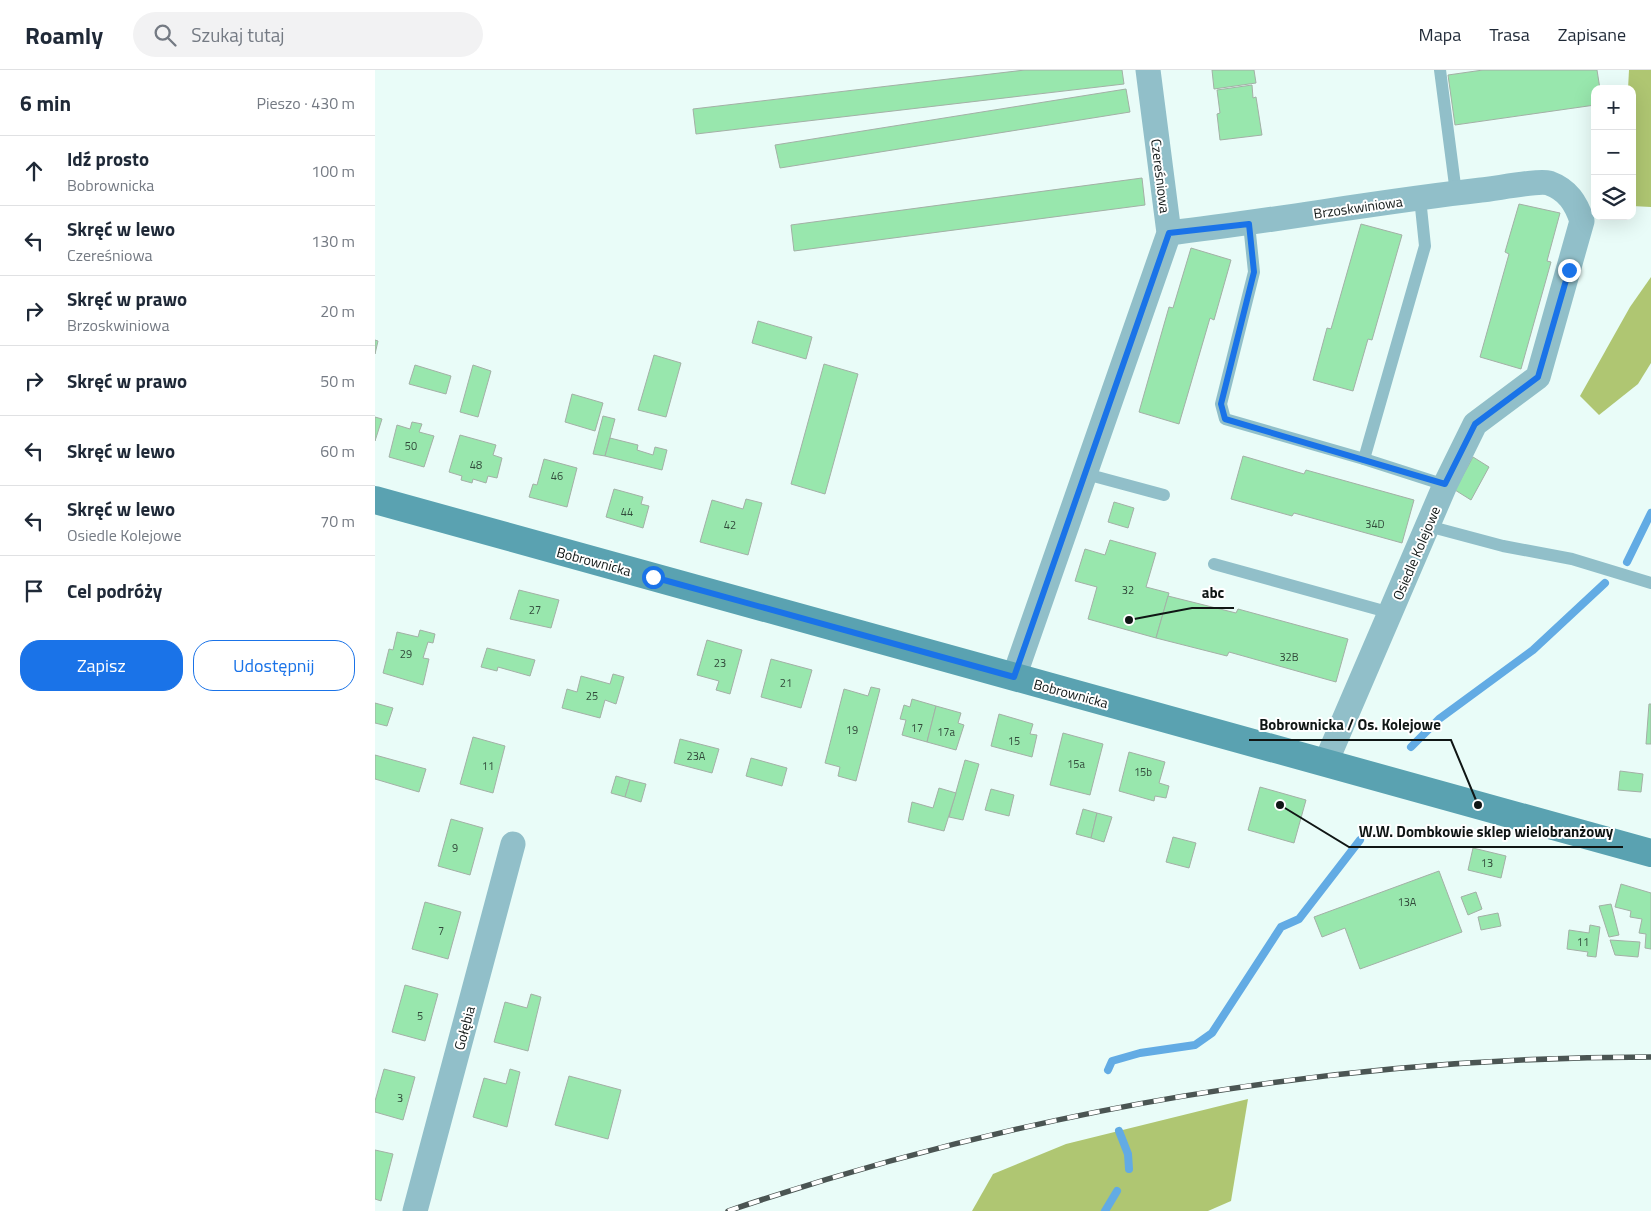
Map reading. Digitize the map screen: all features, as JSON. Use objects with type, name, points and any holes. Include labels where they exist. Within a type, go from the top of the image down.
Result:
[{"type":"street","name":"Czereśniowa","points":[[1014,677],[1169,233],[1147,70]]},
{"type":"street","name":"Brzoskwiniowa","points":[[1169,233],[1249,224],[1420,198],[1547,182]]},
{"type":"street","name":"Osiedle Kolejowe","points":[[1326,762],[1445,484],[1475,424],[1538,377],[1582,221],[1577,205],[1566,192],[1547,182]]},
{"type":"street","name":"Bobrownicka","points":[[375,500],[1651,853]]},
{"type":"street","name":"Gołębia","points":[[415,1211],[513,844]]},
{"type":"lane","points":[[1440,70],[1456,193]]},
{"type":"lane","points":[[1364,459],[1425,246],[1420,198]]},
{"type":"lane","points":[[1249,224],[1254,272],[1221,404],[1225,419],[1445,484]]},
{"type":"lane","points":[[1085,474],[1164,495]]},
{"type":"lane","points":[[1428,526],[1503,546],[1573,559],[1651,583]]},
{"type":"lane","points":[[1213,564],[1391,613]]},
{"type":"green space","points":[[1629,70],[1651,70],[1651,207],[1636,206],[1636,85],[1628,85]]},
{"type":"green space","points":[[1651,277],[1651,363],[1638,384],[1599,415],[1580,396],[1630,307]]},
{"type":"green space","points":[[1248,1099],[1231,1201],[1208,1211],[972,1211],[993,1174],[1066,1144]]},
{"type":"building","points":[[1025,70],[1122,70],[1124,84],[696,134],[693,109]]},
{"type":"building","points":[[1212,70],[1254,70],[1256,83],[1214,89]]},
{"type":"building","points":[[1483,70],[1597,70],[1599,85],[1591,85],[1591,106],[1455,125],[1448,75]]},
{"type":"building","points":[[1252,85],[1253,98],[1256,97],[1262,135],[1220,140],[1217,114],[1220,113],[1217,90]]},
{"type":"building","points":[[1126,89],[1130,112],[780,168],[775,145]]},
{"type":"building","points":[[1142,178],[1145,205],[794,251],[791,225]]},
{"type":"building","points":[[1519,204],[1560,213],[1547,261],[1551,262],[1521,369],[1480,357],[1509,254],[1505,252]]},
{"type":"building","points":[[1361,224],[1402,235],[1372,340],[1368,339],[1353,391],[1313,380],[1327,328],[1331,329]]},
{"type":"building","points":[[1191,248],[1231,260],[1214,320],[1210,318],[1179,424],[1139,412],[1169,307],[1173,308]]},
{"type":"building","points":[[758,321],[812,337],[806,359],[752,343]]},
{"type":"building","points":[[375,340],[378,341],[375,354]]},
{"type":"building","points":[[654,355],[681,363],[666,417],[638,410]]},
{"type":"building","points":[[824,364],[858,374],[825,494],[791,484]]},
{"type":"building","points":[[415,365],[451,376],[446,394],[409,384]]},
{"type":"building","points":[[473,365],[491,371],[478,417],[460,412]]},
{"type":"building","points":[[572,394],[603,403],[595,431],[565,422]]},
{"type":"building","points":[[603,416],[615,419],[605,456],[593,454]]},
{"type":"building","points":[[375,417],[382,419],[375,441]]},
{"type":"building","points":[[412,422],[422,424],[419,432],[434,436],[424,467],[389,457],[397,425],[410,429]]},
{"type":"building","points":[[460,435],[496,445],[493,455],[502,458],[497,478],[488,476],[486,483],[473,479],[472,483],[461,480],[462,476],[449,472]]},
{"type":"building","points":[[610,438],[638,445],[637,450],[653,455],[655,447],[667,450],[662,470],[605,456]]},
{"type":"building","points":[[1243,456],[1304,474],[1306,470],[1414,500],[1402,543],[1294,513],[1292,516],[1231,499]]},
{"type":"building","points":[[1473,457],[1489,467],[1471,500],[1455,490]]},
{"type":"building","points":[[544,459],[577,468],[567,507],[529,497],[533,484],[537,485]]},
{"type":"building","points":[[614,489],[643,497],[641,504],[649,506],[643,528],[606,517]]},
{"type":"building","points":[[746,499],[762,503],[748,555],[700,542],[712,500],[743,509]]},
{"type":"building","points":[[1114,502],[1134,508],[1128,528],[1108,522]]},
{"type":"building","points":[[1110,540],[1156,553],[1146,587],[1169,593],[1156,638],[1088,619],[1097,587],[1075,581],[1085,549],[1105,555]]},
{"type":"building","points":[[519,590],[559,600],[551,628],[510,619]]},
{"type":"building","points":[[1168,596],[1236,613],[1238,609],[1348,639],[1336,682],[1229,652],[1227,656],[1156,638]]},
{"type":"building","points":[[420,630],[435,634],[433,643],[428,642],[423,658],[429,659],[423,685],[383,673],[389,649],[393,650],[397,632],[418,637]]},
{"type":"building","points":[[707,640],[742,650],[730,694],[716,690],[719,681],[697,675]]},
{"type":"building","points":[[487,648],[535,660],[530,676],[498,667],[497,671],[481,667]]},
{"type":"building","points":[[771,659],[812,670],[801,708],[761,697]]},
{"type":"building","points":[[613,674],[624,677],[616,704],[605,700],[600,718],[562,708],[567,689],[577,692],[581,676],[610,684]]},
{"type":"building","points":[[871,687],[880,689],[856,781],[838,776],[840,767],[825,763],[844,689],[868,696]]},
{"type":"building","points":[[912,699],[936,706],[927,742],[902,735],[906,720],[900,719],[904,705],[910,707]]},
{"type":"building","points":[[375,703],[393,708],[387,726],[375,723]]},
{"type":"building","points":[[1649,704],[1651,704],[1651,744],[1646,744]]},
{"type":"building","points":[[936,706],[961,713],[958,723],[964,725],[956,750],[927,742]]},
{"type":"building","points":[[999,714],[1033,724],[1030,734],[1037,735],[1032,757],[991,746]]},
{"type":"building","points":[[1063,733],[1103,744],[1090,795],[1050,785]]},
{"type":"building","points":[[473,737],[505,746],[493,793],[460,784]]},
{"type":"building","points":[[680,739],[719,749],[712,773],[674,763]]},
{"type":"building","points":[[1129,752],[1165,762],[1159,783],[1169,786],[1166,798],[1155,796],[1154,801],[1119,791]]},
{"type":"building","points":[[375,755],[426,769],[419,792],[375,779]]},
{"type":"building","points":[[751,758],[787,768],[782,786],[746,776]]},
{"type":"building","points":[[965,760],[979,764],[963,820],[949,817]]},
{"type":"building","points":[[1620,771],[1643,774],[1641,792],[1618,790]]},
{"type":"building","points":[[616,776],[630,780],[625,797],[611,793]]},
{"type":"building","points":[[630,780],[646,784],[641,802],[625,797]]},
{"type":"building","points":[[1260,787],[1306,800],[1294,843],[1248,830]]},
{"type":"building","points":[[939,788],[956,793],[944,831],[908,822],[912,802],[933,808]]},
{"type":"building","points":[[991,789],[1014,795],[1009,816],[985,810]]},
{"type":"building","points":[[1083,809],[1097,813],[1091,838],[1076,834]]},
{"type":"building","points":[[1097,813],[1112,817],[1104,842],[1091,838]]},
{"type":"building","points":[[451,819],[483,828],[470,875],[438,866]]},
{"type":"building","points":[[1173,837],[1196,843],[1189,868],[1166,862]]},
{"type":"building","points":[[1473,848],[1506,856],[1501,878],[1468,870]]},
{"type":"building","points":[[1439,871],[1462,932],[1360,969],[1345,928],[1322,937],[1314,917]]},
{"type":"building","points":[[1621,884],[1651,893],[1651,949],[1645,948],[1646,934],[1639,933],[1642,919],[1630,917],[1631,911],[1615,907]]},
{"type":"building","points":[[1476,892],[1482,909],[1468,915],[1461,897]]},
{"type":"building","points":[[425,902],[461,912],[448,959],[412,949]]},
{"type":"building","points":[[1611,904],[1619,935],[1609,937],[1599,906]]},
{"type":"building","points":[[1498,913],[1501,926],[1481,930],[1478,917]]},
{"type":"building","points":[[1590,925],[1600,927],[1596,957],[1587,956],[1588,952],[1567,949],[1569,930],[1589,933]]},
{"type":"building","points":[[1610,940],[1640,942],[1638,957],[1615,955]]},
{"type":"building","points":[[405,985],[438,994],[425,1041],[392,1032]]},
{"type":"building","points":[[531,994],[541,997],[528,1051],[494,1042],[505,1002],[527,1008]]},
{"type":"building","points":[[384,1069],[415,1077],[403,1120],[375,1112],[375,1101]]},
{"type":"building","points":[[510,1069],[520,1072],[507,1127],[473,1117],[484,1078],[506,1084]]},
{"type":"building","points":[[569,1076],[621,1090],[608,1139],[555,1125]]},
{"type":"building","points":[[375,1150],[393,1154],[381,1201],[375,1199]]},
{"type":"waterway","points":[[1627,562],[1651,513]]},
{"type":"waterway","points":[[1411,747],[1439,719],[1533,650],[1605,583]]},
{"type":"waterway","points":[[1108,1070],[1112,1061],[1140,1053],[1195,1045],[1212,1033],[1281,927],[1299,919],[1360,840]]},
{"type":"waterway","points":[[1119,1131],[1128,1154],[1129,1169]]},
{"type":"waterway","points":[[1105,1211],[1117,1191]]},
{"type":"railway","points":[[728,1211],[840,1175],[953,1144],[1068,1118],[1183,1096],[1299,1079],[1416,1067],[1533,1059],[1651,1057]]},
{"type":"place","name":"abc","points":[[1129,620]]},
{"type":"place","name":"W.W. Dombkowie sklep wielobranżowy","points":[[1280,805]]},
{"type":"place","name":"Bobrownicka / Os. Kolejowe","points":[[1478,805]]},
{"type":"route","points":[[653,577],[1014,677],[1169,233],[1249,224],[1254,272],[1221,404],[1225,419],[1445,484],[1475,424],[1538,377],[1569,270]]}]
